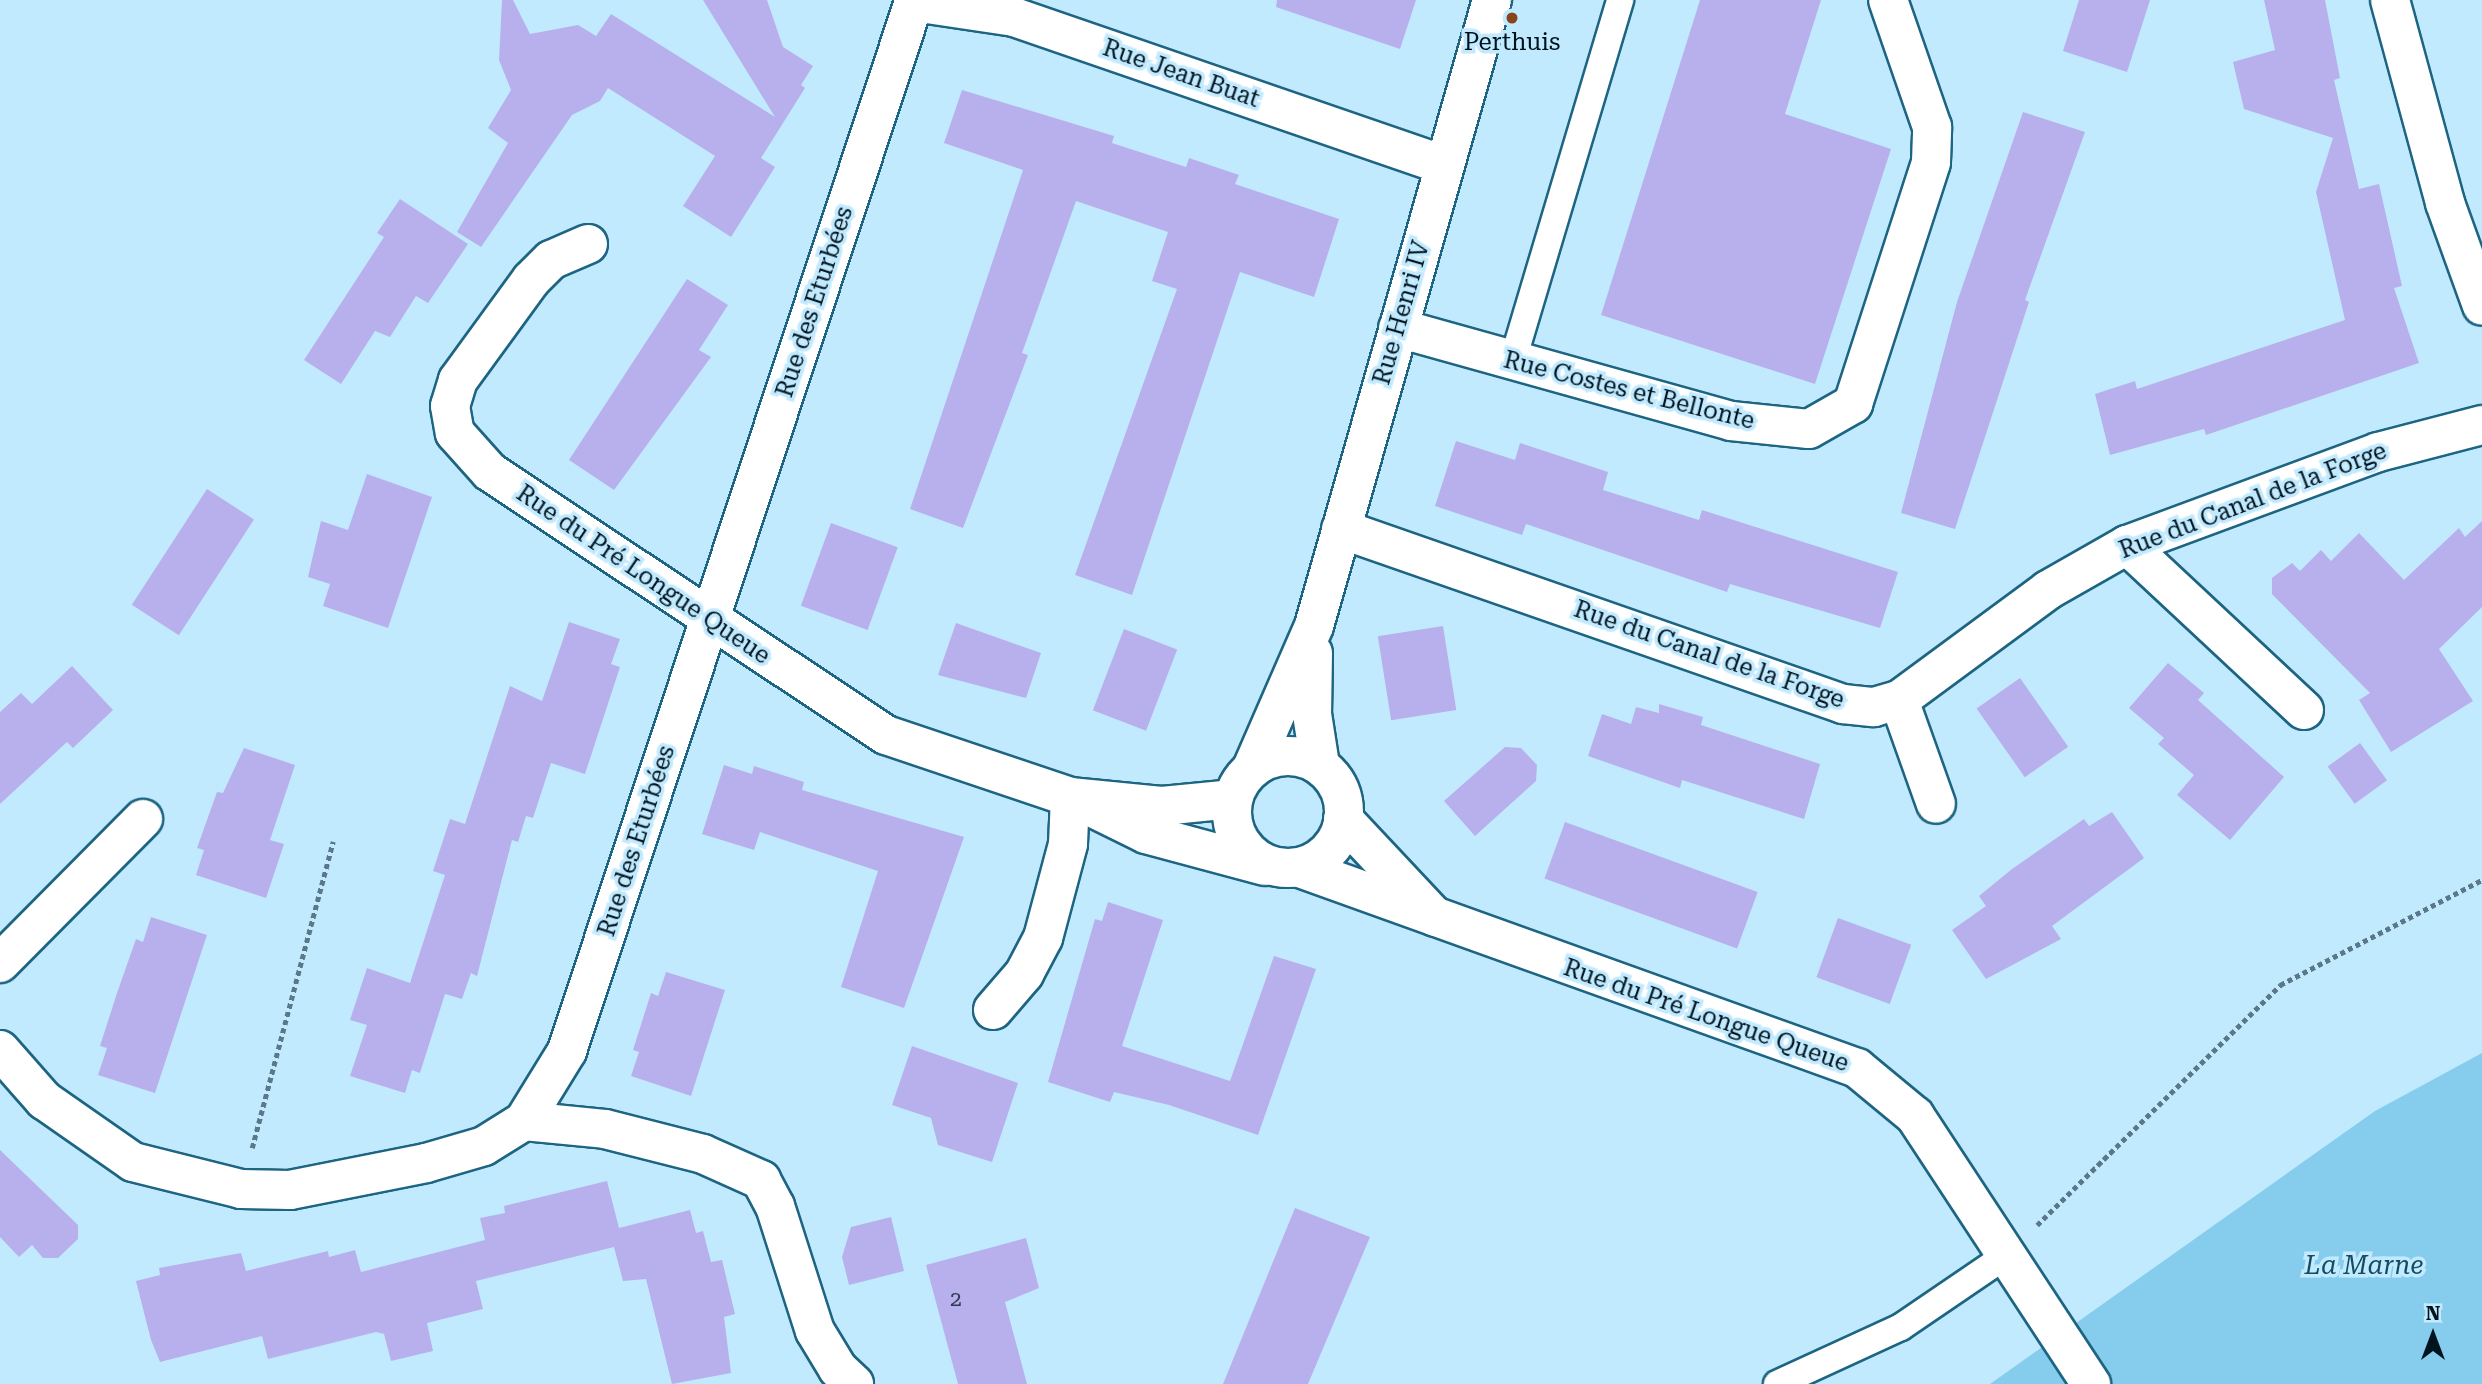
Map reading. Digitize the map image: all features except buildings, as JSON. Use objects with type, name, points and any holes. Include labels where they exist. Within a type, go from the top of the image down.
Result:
[{"type":"street","name":"Rue Henri IV","points":[[1242,783],[1314,626],[1492,0]]},
{"type":"street","name":"Rue Costes et Bellonte","points":[[1398,328],[1512,363],[1731,421],[1809,429],[1853,404],[1931,162],[1932,127],[1888,0]]},
{"type":"street","points":[[2390,0],[2445,203],[2482,306]]},
{"type":"street","name":"Rue Jean Buat","points":[[913,1],[1014,17],[1443,165]]},
{"type":"street","name":"Rue des Eturbées","points":[[0,1050],[44,1100],[133,1162],[241,1189],[290,1190],[426,1163],[484,1146],[524,1121],[567,1051],[711,621],[913,1]]},
{"type":"street","name":"Rue du Pré Longue Queue","points":[[588,244],[551,260],[531,280],[458,380],[450,406],[455,433],[490,472],[886,735],[1070,797],[1146,834],[1286,868],[1857,1068],[1915,1116],[2091,1384]]},
{"type":"street","name":"Rue du Canal de la Forge","points":[[1341,529],[1843,704],[1874,707],[1899,700],[2048,590],[2127,545],[2378,452],[2482,425]]},
{"type":"street","points":[[2127,545],[2304,710]]},
{"type":"street","name":"Rue Henri IV","points":[[1314,626],[1312,714],[1320,765]]},
{"type":"street","points":[[1899,700],[1936,804]]},
{"type":"street","points":[[1287,755],[1320,765],[1338,785],[1343,819],[1334,846],[1286,868],[1238,841],[1242,783],[1287,755]]},
{"type":"street","name":"Rue du Pré Longue Queue","points":[[1070,797],[1162,806],[1242,783]]},
{"type":"street","points":[[993,1010],[1024,974],[1043,938],[1068,844],[1070,797]]},
{"type":"street","points":[[0,963],[143,819]]},
{"type":"street","name":"Rue du Pré Longue Queue","points":[[1343,819],[1438,920]]},
{"type":"street","points":[[524,1121],[605,1129],[704,1154],[761,1180],[775,1206],[815,1331],[838,1369],[854,1384]]},
{"type":"lane","points":[[1512,363],[1620,0]]},
{"type":"lane","points":[[1777,1384],[1901,1326],[2008,1254]]},
{"type":"path","points":[[241,1189],[333,842]]},
{"type":"path","points":[[2008,1254],[2280,985],[2482,880]]},
{"type":"water","name":"La Marne","points":[[2482,1053],[2482,1384],[1990,1384],[2375,1111]]},
{"type":"place","name":"Perthuis","points":[[1512,18]]}]
